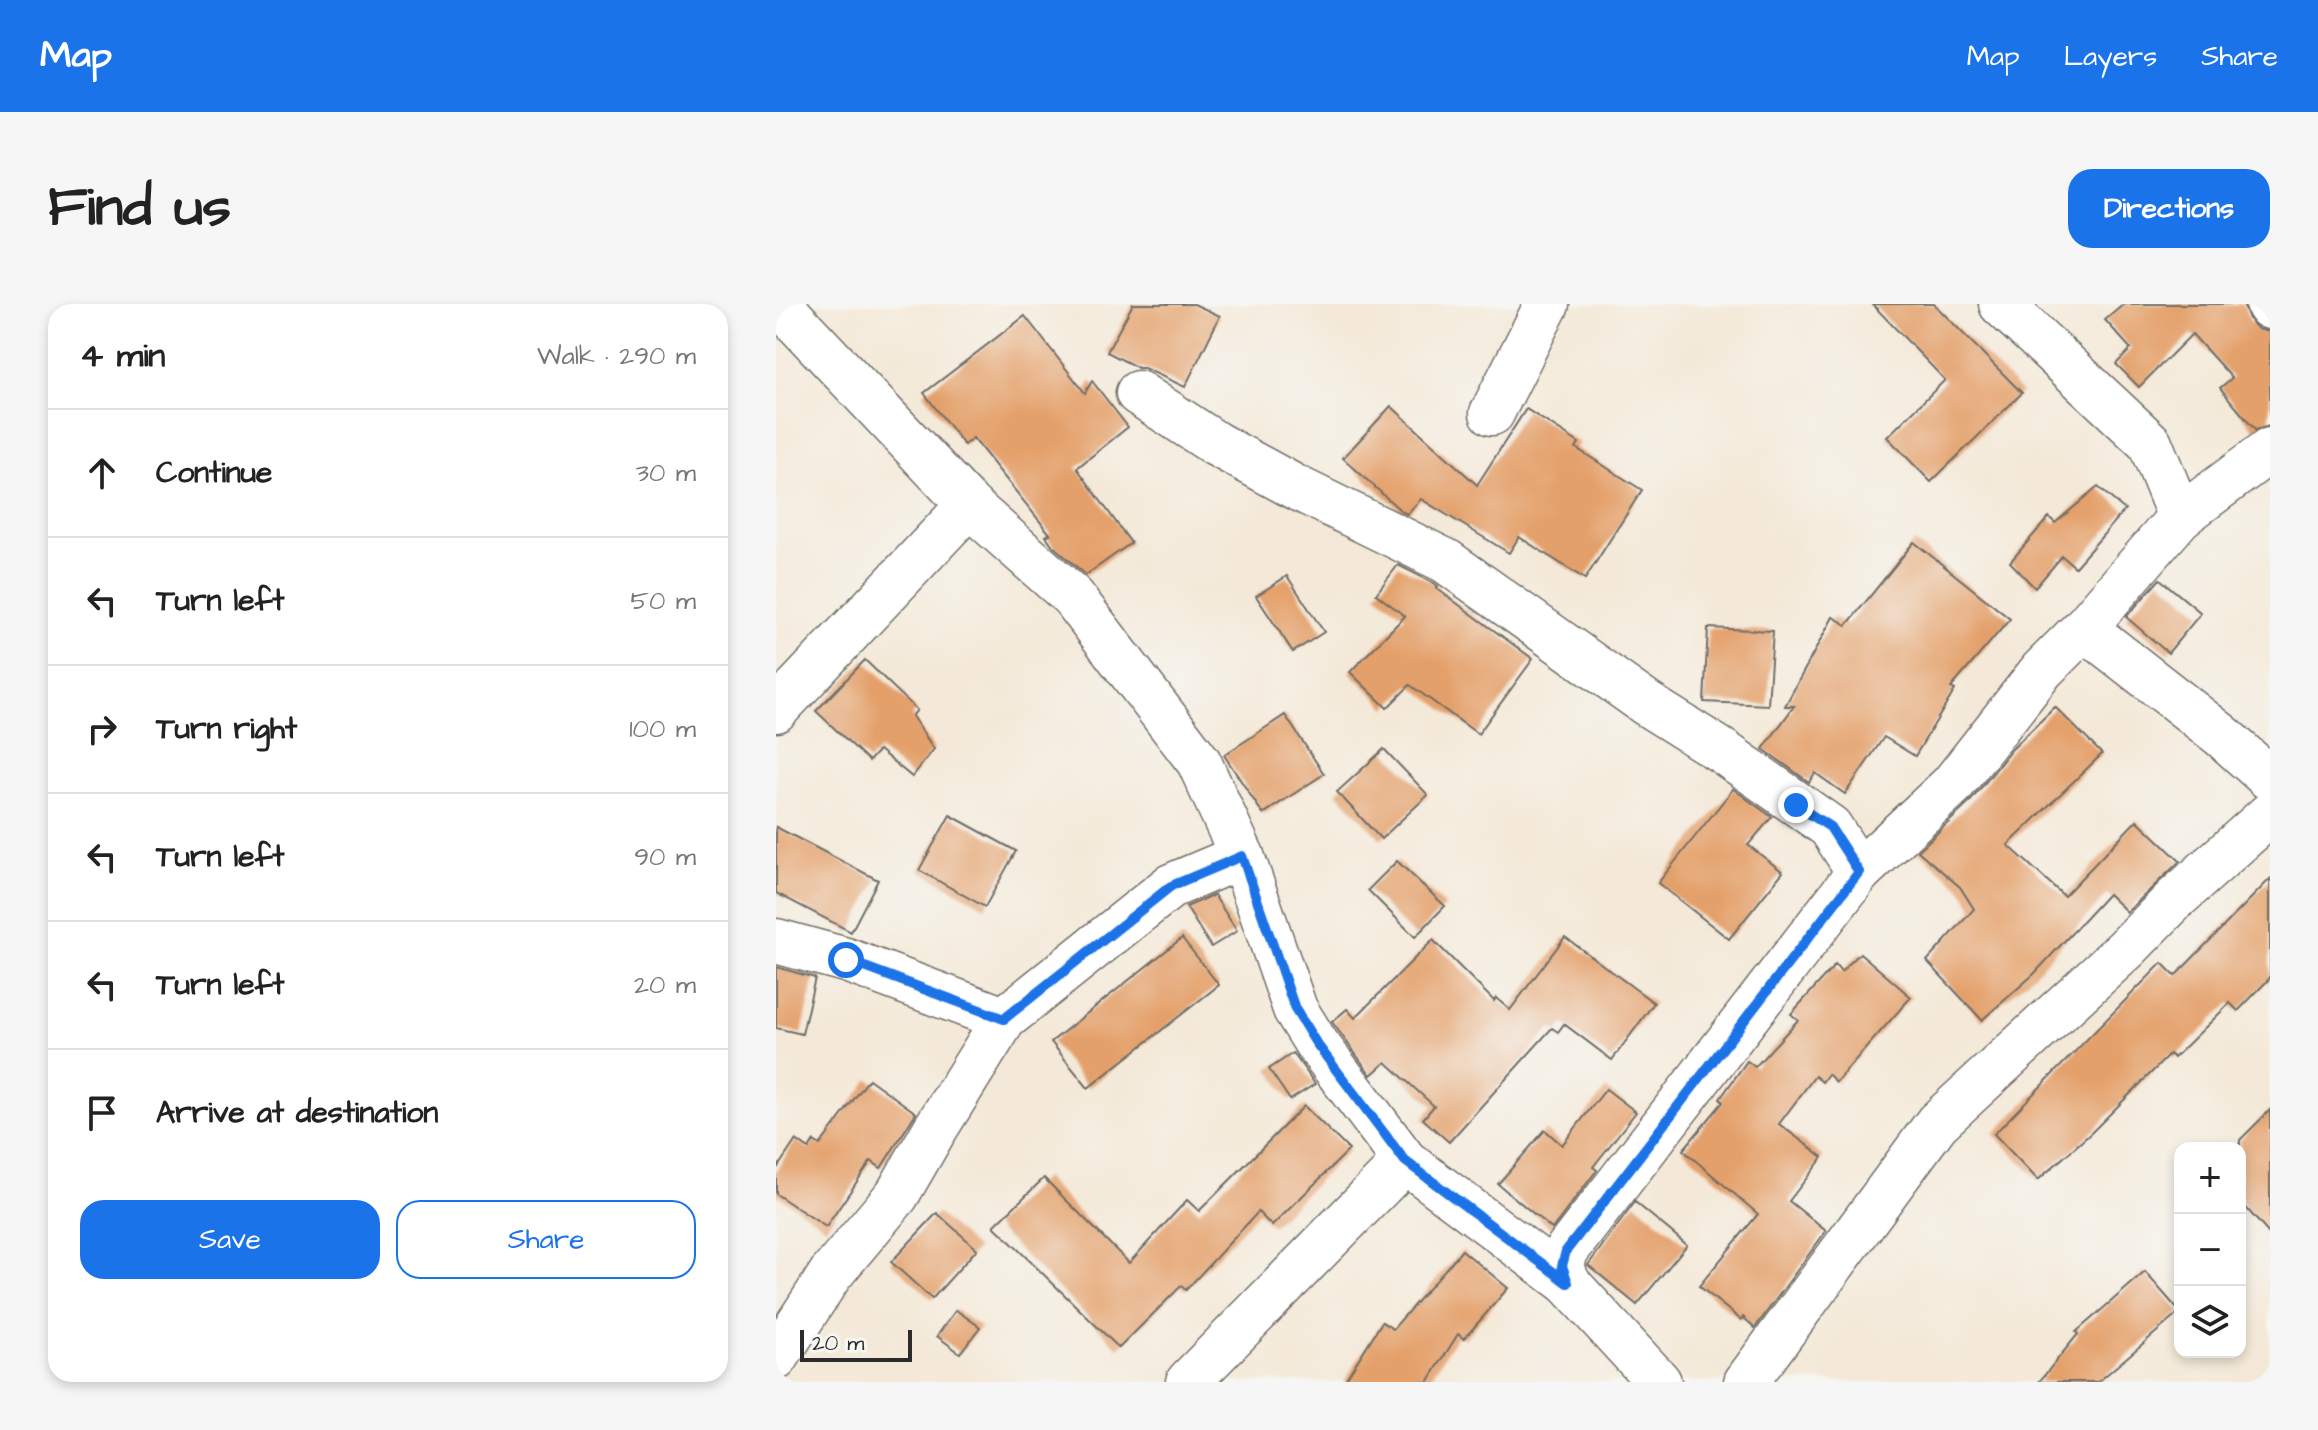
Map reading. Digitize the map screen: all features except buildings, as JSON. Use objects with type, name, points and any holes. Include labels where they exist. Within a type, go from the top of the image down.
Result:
[{"type":"street","points":[[779,304],[969,505],[1073,597],[1199,762],[1242,856],[1295,1009],[1316,1043],[1405,1161],[1568,1283],[1659,1382]]},
{"type":"street","points":[[1492,413],[1547,304]]},
{"type":"street","points":[[2001,304],[2150,443],[2180,517]]},
{"type":"street","points":[[1138,393],[1229,451],[1446,561],[1647,704],[1722,751],[1830,827],[1859,872]]},
{"type":"street","points":[[1568,1283],[1562,1266],[1566,1251],[1859,872],[1952,785],[2042,670],[2084,628],[2180,517],[2270,450]]},
{"type":"street","points":[[776,710],[969,505]]},
{"type":"street","points":[[2084,628],[2221,735],[2270,779]]},
{"type":"street","points":[[1746,1382],[1937,1123],[2270,814]]},
{"type":"street","points":[[776,1358],[830,1275],[897,1195],[1004,1019],[1171,886],[1242,856]]},
{"type":"street","points":[[776,941],[846,960],[1004,1019]]},
{"type":"street","points":[[1188,1382],[1405,1161]]},
{"type":"route","points":[[846,960],[1004,1019],[1171,886],[1242,856],[1295,1009],[1316,1043],[1405,1161],[1568,1283],[1562,1266],[1566,1251],[1859,872],[1830,827],[1796,805]]}]
